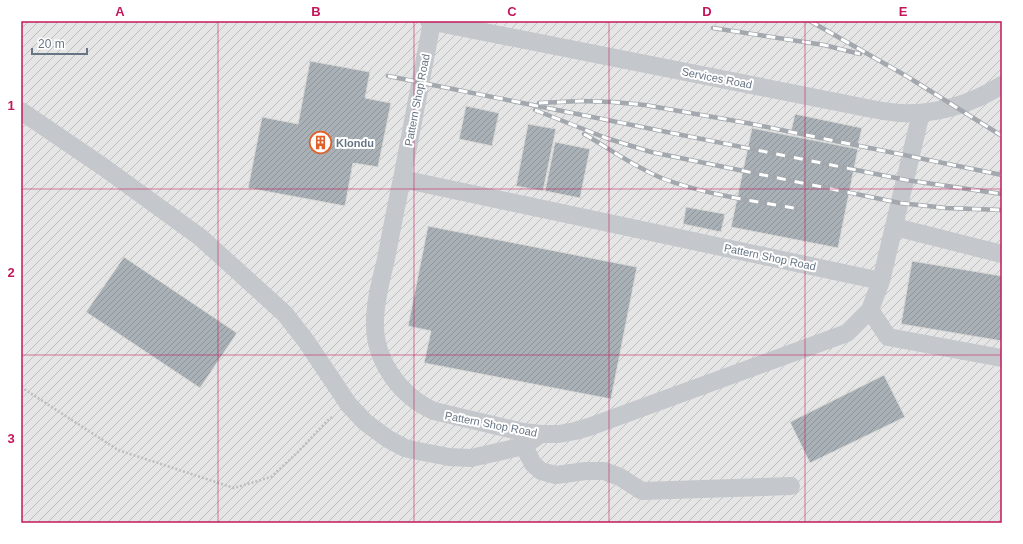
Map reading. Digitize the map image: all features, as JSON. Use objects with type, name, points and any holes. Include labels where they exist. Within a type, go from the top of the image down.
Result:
[{"type":"street","name":"Services Road","points":[[431,21],[487,26],[900,113],[921,113],[961,105],[982,97],[1002,85]]},
{"type":"street","name":"Pattern Shop Road","points":[[431,21],[375,314],[376,337],[378,346],[391,375],[409,396],[426,408],[516,430],[541,434],[559,434],[590,427],[848,333],[870,310],[881,281],[921,113]]},
{"type":"street","points":[[21,111],[171,215],[206,242],[273,302],[289,318],[349,405],[377,433],[396,444],[412,450],[449,457],[471,458],[524,446],[541,434]]},
{"type":"street","name":"Pattern Shop Road","points":[[402,179],[881,281]]},
{"type":"street","points":[[895,227],[1002,254]]},
{"type":"street","points":[[870,310],[888,337],[1002,358]]},
{"type":"street","points":[[524,446],[532,464],[541,471],[551,475],[586,471],[604,471],[620,477],[642,492],[791,486]]},
{"type":"path","points":[[21,387],[118,450],[234,488],[271,477],[298,452],[328,420],[349,405]]},
{"type":"shaded area","points":[[21,21],[1002,21],[1002,523],[21,523]]},
{"type":"building","name":"Klondu","points":[[310,61],[370,72],[365,98],[391,103],[378,167],[353,163],[345,206],[248,188],[262,117],[298,124]]},
{"type":"building","points":[[466,106],[499,113],[492,146],[459,139]]},
{"type":"building","points":[[795,114],[862,128],[858,145],[791,131]]},
{"type":"building","points":[[528,124],[556,129],[543,191],[516,186]]},
{"type":"building","points":[[752,128],[858,149],[838,248],[731,227]]},
{"type":"building","points":[[555,142],[590,149],[580,198],[545,191]]},
{"type":"building","points":[[686,207],[725,214],[721,232],[683,224]]},
{"type":"building","points":[[428,226],[637,267],[611,399],[424,363],[431,331],[408,326]]},
{"type":"building","points":[[124,257],[237,333],[200,388],[86,312]]},
{"type":"building","points":[[912,261],[1002,276],[1002,341],[901,324]]},
{"type":"building","points":[[884,375],[905,417],[810,463],[790,422]]},
{"type":"railway","points":[[810,21],[908,77],[1002,136]]},
{"type":"railway","points":[[713,28],[824,45],[860,54]]},
{"type":"railway","points":[[388,76],[906,180],[1002,194]]},
{"type":"railway","points":[[539,103],[581,101],[645,105],[747,123],[1002,175]]},
{"type":"railway","points":[[535,110],[606,138],[651,152],[900,203],[946,208],[1002,210]]},
{"type":"railway","points":[[584,134],[633,164],[654,175],[680,185],[748,200],[799,209]]},
{"type":"place","name":"Klondu","points":[[320,143]]}]
